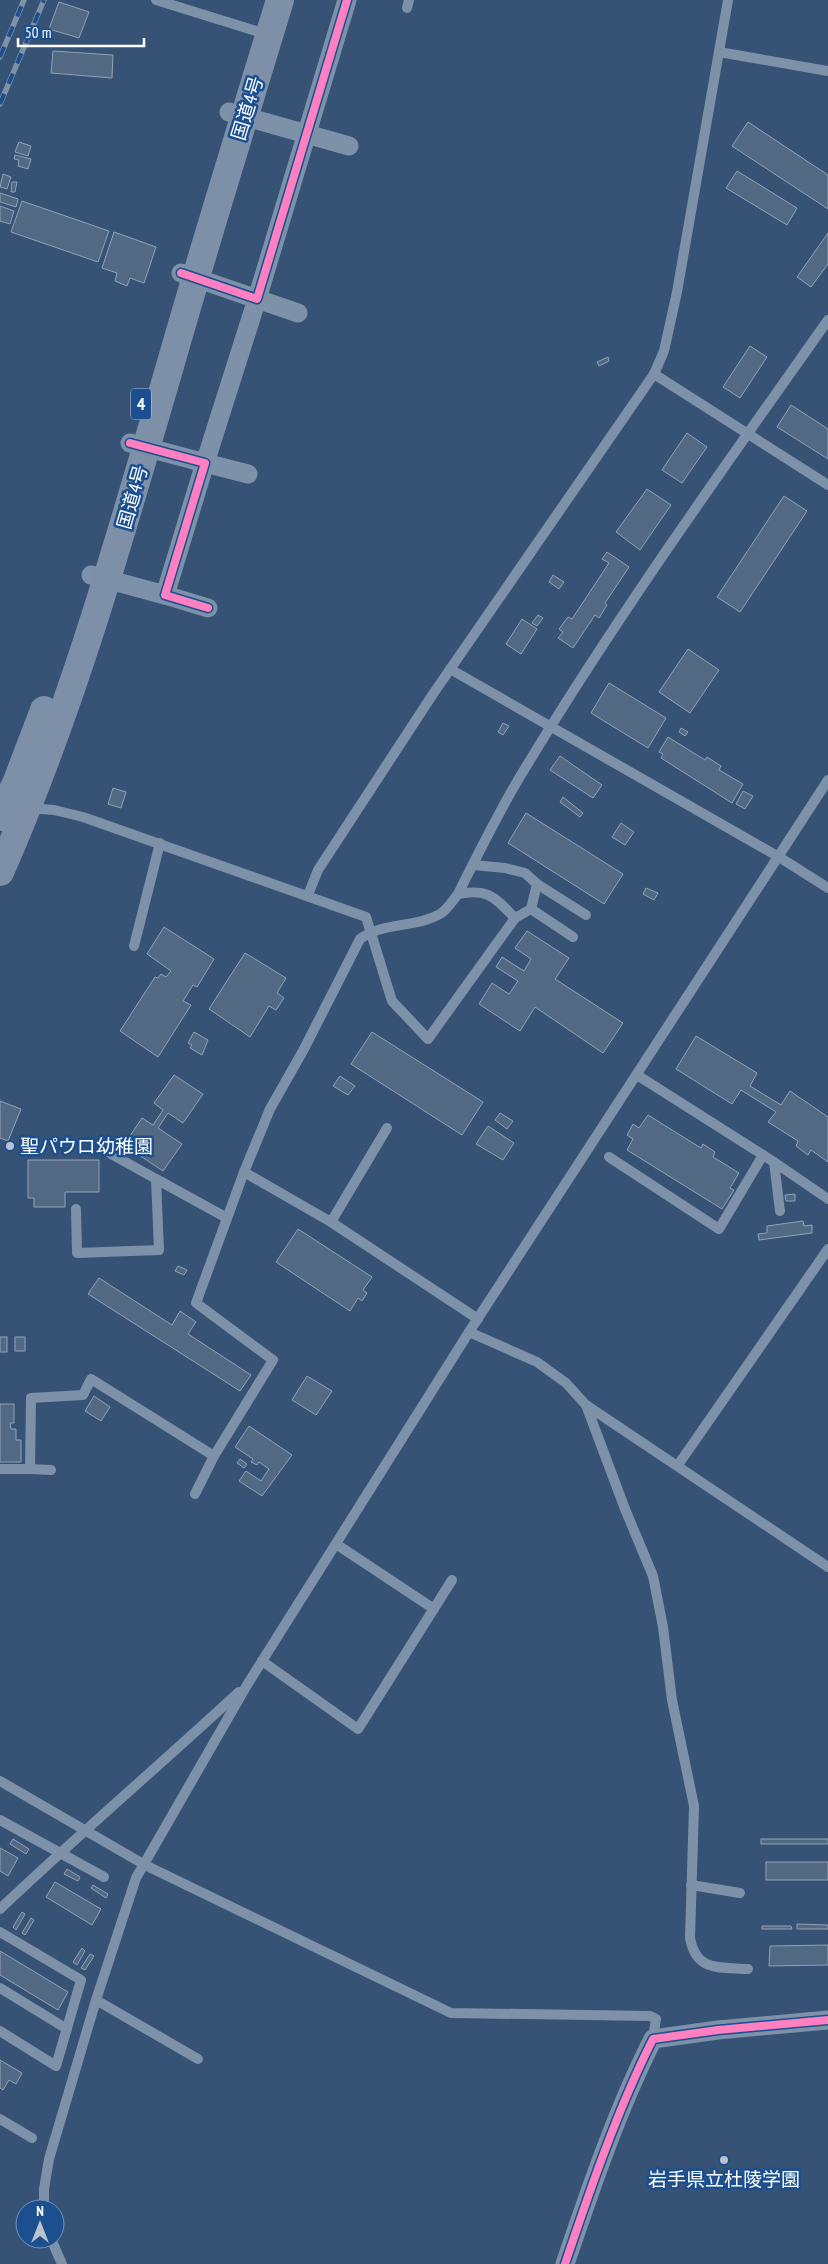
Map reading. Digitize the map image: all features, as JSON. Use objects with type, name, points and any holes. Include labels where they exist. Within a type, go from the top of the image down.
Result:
[{"type":"highway","name":"国道4号","points":[[262,33],[263,0]]},
{"type":"highway","name":"国道4号","points":[[0,872],[11,810],[87,644],[100,577],[188,276],[262,33],[280,0]]},
{"type":"street","points":[[165,595],[257,300],[347,0]]},
{"type":"street","points":[[237,114],[349,146]]},
{"type":"street","points":[[188,276],[298,313]]},
{"type":"street","points":[[138,445],[248,474]]},
{"type":"street","points":[[100,577],[208,608]]},
{"type":"street","points":[[566,2264],[581,2217],[638,2070],[653,2039],[718,2030],[828,2020]]},
{"type":"lane","points":[[156,0],[262,33]]},
{"type":"lane","points":[[308,895],[318,870],[450,669],[654,374],[664,352],[677,292],[728,0]]},
{"type":"lane","points":[[719,52],[828,72]]},
{"type":"lane","points":[[195,1494],[214,1456],[274,1360],[196,1303],[244,1172],[270,1109],[304,1049],[360,939],[371,931],[421,922],[442,913],[458,894],[518,781],[610,637],[747,434],[828,320]]},
{"type":"lane","points":[[654,374],[828,485]]},
{"type":"lane","points":[[450,669],[551,729],[779,857],[828,888]]},
{"type":"lane","points":[[44,2199],[49,2159],[96,2000],[136,1878],[247,1685],[469,1332],[828,780]]},
{"type":"lane","points":[[11,810],[54,810],[83,816],[366,917],[392,1001],[428,1039],[515,918],[531,909],[537,884]]},
{"type":"lane","points":[[134,946],[160,843]]},
{"type":"lane","points":[[473,865],[505,868],[525,873],[537,884],[586,915]]},
{"type":"lane","points":[[458,894],[477,890],[495,898],[515,918]]},
{"type":"lane","points":[[531,909],[573,937]]},
{"type":"lane","points":[[637,1076],[774,1162],[828,1199]]},
{"type":"lane","points":[[331,1222],[387,1128]]},
{"type":"lane","points":[[111,1154],[227,1218]]},
{"type":"lane","points":[[609,1157],[719,1229],[763,1155]]},
{"type":"lane","points":[[774,1162],[780,1210]]},
{"type":"lane","points":[[244,1172],[331,1222],[478,1319]]},
{"type":"lane","points":[[76,1209],[78,1253],[159,1250],[156,1179]]},
{"type":"lane","points":[[678,1465],[828,1249]]},
{"type":"lane","points":[[469,1332],[537,1362],[566,1383],[586,1405],[828,1567]]},
{"type":"lane","points":[[30,1469],[31,1398],[83,1394],[91,1379],[214,1456]]},
{"type":"lane","points":[[586,1405],[653,1576],[663,1627],[672,1700],[694,1806],[690,1938],[692,1952],[701,1962],[720,1967],[748,1969]]},
{"type":"lane","points":[[0,1469],[51,1470]]},
{"type":"lane","points":[[336,1544],[434,1609]]},
{"type":"lane","points":[[262,1661],[358,1729],[452,1580]]},
{"type":"lane","points":[[0,1909],[58,1853],[247,1685]]},
{"type":"lane","points":[[0,1781],[145,1865],[450,2013],[650,2016],[656,2019],[653,2039]]},
{"type":"lane","points":[[0,1820],[104,1877]]},
{"type":"lane","points":[[691,1885],[740,1892]]},
{"type":"lane","points":[[0,1932],[81,1980],[56,2066],[0,2031]]},
{"type":"lane","points":[[0,1988],[67,2029]]},
{"type":"lane","points":[[96,2000],[198,2059]]},
{"type":"lane","points":[[0,2118],[32,2138]]},
{"type":"lane","points":[[55,2249],[62,2264]]},
{"type":"building","points":[[59,2],[89,12],[79,38],[49,29]]},
{"type":"building","points":[[53,51],[113,55],[112,78],[51,73]]},
{"type":"building","points":[[748,122],[828,175],[828,209],[732,146]]},
{"type":"building","points":[[19,142],[31,146],[28,156],[15,152]]},
{"type":"building","points":[[15,155],[31,159],[28,169],[18,166],[19,160],[14,159]]},
{"type":"building","points":[[737,171],[797,208],[787,225],[726,188]]},
{"type":"building","points":[[3,174],[11,177],[7,189],[0,187]]},
{"type":"building","points":[[12,182],[17,182],[15,192],[11,192]]},
{"type":"building","points":[[0,193],[18,199],[16,207],[0,202]]},
{"type":"building","points":[[22,201],[109,231],[98,262],[11,232]]},
{"type":"building","points":[[0,206],[14,211],[10,224],[0,221]]},
{"type":"building","points":[[114,232],[156,247],[144,283],[130,278],[127,286],[115,281],[117,273],[102,268]]},
{"type":"building","points":[[828,233],[828,264],[811,287],[797,277]]},
{"type":"building","points":[[750,346],[767,357],[740,398],[723,387]]},
{"type":"building","points":[[608,357],[609,361],[599,366],[597,362]]},
{"type":"building","points":[[791,405],[828,429],[828,459],[777,427]]},
{"type":"building","points":[[687,433],[707,447],[682,483],[662,470]]},
{"type":"building","points":[[647,489],[671,505],[640,550],[616,532]]},
{"type":"building","points":[[784,496],[807,511],[740,612],[717,597]]},
{"type":"building","points":[[607,552],[629,567],[605,603],[607,605],[599,618],[595,615],[573,648],[558,638],[563,632],[559,629],[568,617],[572,619],[609,563],[602,559]]},
{"type":"building","points":[[553,575],[564,582],[559,589],[549,582]]},
{"type":"building","points":[[538,615],[543,618],[537,626],[532,623]]},
{"type":"building","points":[[522,619],[537,629],[521,654],[506,644]]},
{"type":"building","points":[[688,649],[719,670],[690,713],[659,692]]},
{"type":"building","points":[[609,683],[666,718],[648,748],[591,713]]},
{"type":"building","points":[[503,723],[509,726],[503,735],[498,732]]},
{"type":"building","points":[[681,728],[688,732],[685,736],[679,732]]},
{"type":"building","points":[[668,737],[705,760],[707,757],[721,766],[719,770],[743,784],[732,803],[661,758],[663,754],[659,752]]},
{"type":"building","points":[[560,756],[602,785],[593,798],[550,770]]},
{"type":"building","points":[[113,788],[126,792],[121,808],[108,804]]},
{"type":"building","points":[[743,791],[753,796],[745,809],[736,804]]},
{"type":"building","points":[[563,797],[583,813],[580,817],[560,802]]},
{"type":"building","points":[[526,813],[623,874],[604,904],[508,843]]},
{"type":"building","points":[[621,823],[634,832],[625,845],[612,837]]},
{"type":"building","points":[[646,888],[658,893],[654,900],[643,894]]},
{"type":"building","points":[[164,927],[214,959],[197,987],[193,985],[183,1001],[191,1005],[158,1057],[120,1031],[155,977],[158,978],[161,974],[166,977],[171,971],[147,954]]},
{"type":"building","points":[[527,931],[569,958],[555,979],[623,1023],[603,1053],[535,1007],[520,1031],[479,1004],[492,983],[509,994],[518,981],[496,967],[502,957],[524,971],[531,959],[515,948]]},
{"type":"building","points":[[245,953],[286,978],[277,993],[284,998],[276,1010],[269,1006],[250,1037],[209,1009]]},
{"type":"building","points":[[194,1032],[208,1040],[202,1055],[190,1048],[192,1045],[188,1043]]},
{"type":"building","points":[[372,1032],[483,1102],[462,1135],[351,1064]]},
{"type":"building","points":[[696,1036],[757,1073],[750,1086],[781,1105],[790,1091],[828,1117],[828,1162],[811,1150],[808,1155],[796,1146],[798,1141],[768,1122],[776,1112],[741,1090],[732,1104],[676,1069]]},
{"type":"building","points":[[174,1075],[203,1094],[183,1123],[168,1113],[158,1128],[182,1144],[163,1171],[124,1145],[142,1118],[153,1125],[163,1110],[154,1103]]},
{"type":"building","points":[[340,1076],[355,1086],[348,1095],[333,1086]]},
{"type":"building","points":[[0,1101],[21,1109],[8,1141],[0,1138]]},
{"type":"building","points":[[500,1113],[513,1121],[507,1129],[495,1120]]},
{"type":"building","points":[[648,1115],[701,1148],[703,1144],[715,1152],[713,1157],[739,1173],[730,1188],[734,1190],[722,1209],[627,1150],[633,1139],[627,1135],[633,1124],[639,1128]]},
{"type":"building","points":[[488,1126],[514,1143],[503,1160],[476,1144]]},
{"type":"building","points":[[28,1160],[99,1160],[99,1192],[65,1192],[65,1207],[34,1207],[34,1198],[28,1198]]},
{"type":"building","points":[[795,1194],[795,1201],[786,1201],[785,1195]]},
{"type":"building","points":[[803,1221],[804,1226],[812,1225],[812,1233],[759,1240],[758,1234],[767,1233],[767,1226]]},
{"type":"building","points":[[298,1229],[372,1277],[363,1290],[367,1293],[362,1301],[358,1298],[350,1311],[276,1262]]},
{"type":"building","points":[[178,1266],[187,1270],[184,1275],[175,1271]]},
{"type":"building","points":[[99,1278],[172,1325],[180,1311],[196,1322],[188,1334],[251,1375],[240,1391],[88,1294]]},
{"type":"building","points":[[0,1337],[7,1337],[7,1352],[0,1352]]},
{"type":"building","points":[[15,1337],[25,1337],[25,1351],[15,1351]]},
{"type":"building","points":[[307,1376],[332,1391],[316,1415],[292,1400]]},
{"type":"building","points":[[94,1396],[110,1407],[101,1421],[85,1411]]},
{"type":"building","points":[[0,1404],[14,1404],[14,1423],[10,1423],[11,1429],[16,1429],[16,1440],[21,1440],[21,1462],[0,1462]]},
{"type":"building","points":[[249,1426],[292,1455],[262,1496],[239,1481],[246,1471],[261,1481],[269,1469],[259,1462],[257,1465],[251,1462],[253,1459],[235,1447]]},
{"type":"building","points":[[240,1459],[247,1464],[244,1468],[237,1463]]},
{"type":"building","points":[[13,1839],[29,1849],[26,1854],[10,1844]]},
{"type":"building","points":[[761,1839],[828,1839],[828,1844],[761,1844]]},
{"type":"building","points":[[0,1848],[18,1858],[8,1876],[0,1871]]},
{"type":"building","points":[[766,1862],[828,1862],[828,1880],[766,1880]]},
{"type":"building","points":[[67,1869],[80,1877],[78,1881],[64,1874]]},
{"type":"building","points":[[55,1882],[101,1909],[92,1925],[46,1897]]},
{"type":"building","points":[[93,1885],[108,1894],[106,1898],[91,1888]]},
{"type":"building","points":[[22,1912],[25,1914],[16,1930],[13,1927]]},
{"type":"building","points":[[31,1918],[34,1920],[25,1935],[22,1933]]},
{"type":"building","points":[[797,1924],[828,1925],[828,1929],[797,1929]]},
{"type":"building","points":[[762,1926],[791,1926],[792,1929],[762,1929]]},
{"type":"building","points":[[828,1945],[828,1965],[769,1966],[770,1946]]},
{"type":"building","points":[[82,1948],[85,1951],[77,1965],[73,1962]]},
{"type":"building","points":[[0,1951],[68,1992],[58,2010],[0,1975]]},
{"type":"building","points":[[90,1954],[94,1956],[85,1970],[81,1968]]},
{"type":"building","points":[[0,2060],[22,2073],[16,2084],[9,2080],[3,2090],[0,2088]]},
{"type":"railway","points":[[0,57],[24,0]]},
{"type":"railway","points":[[0,104],[44,0]]},
{"type":"cycle path","points":[[181,273],[257,299],[347,0]]},
{"type":"cycle path","points":[[130,443],[205,463],[165,595],[208,608]]},
{"type":"cycle path","points":[[565,2264],[616,2121],[653,2039],[718,2030],[828,2020]]},
{"type":"place","name":"聖パウロ幼稚園","points":[[10,1146]]},
{"type":"place","name":"岩手県立杜陵学園","points":[[724,2160]]}]
